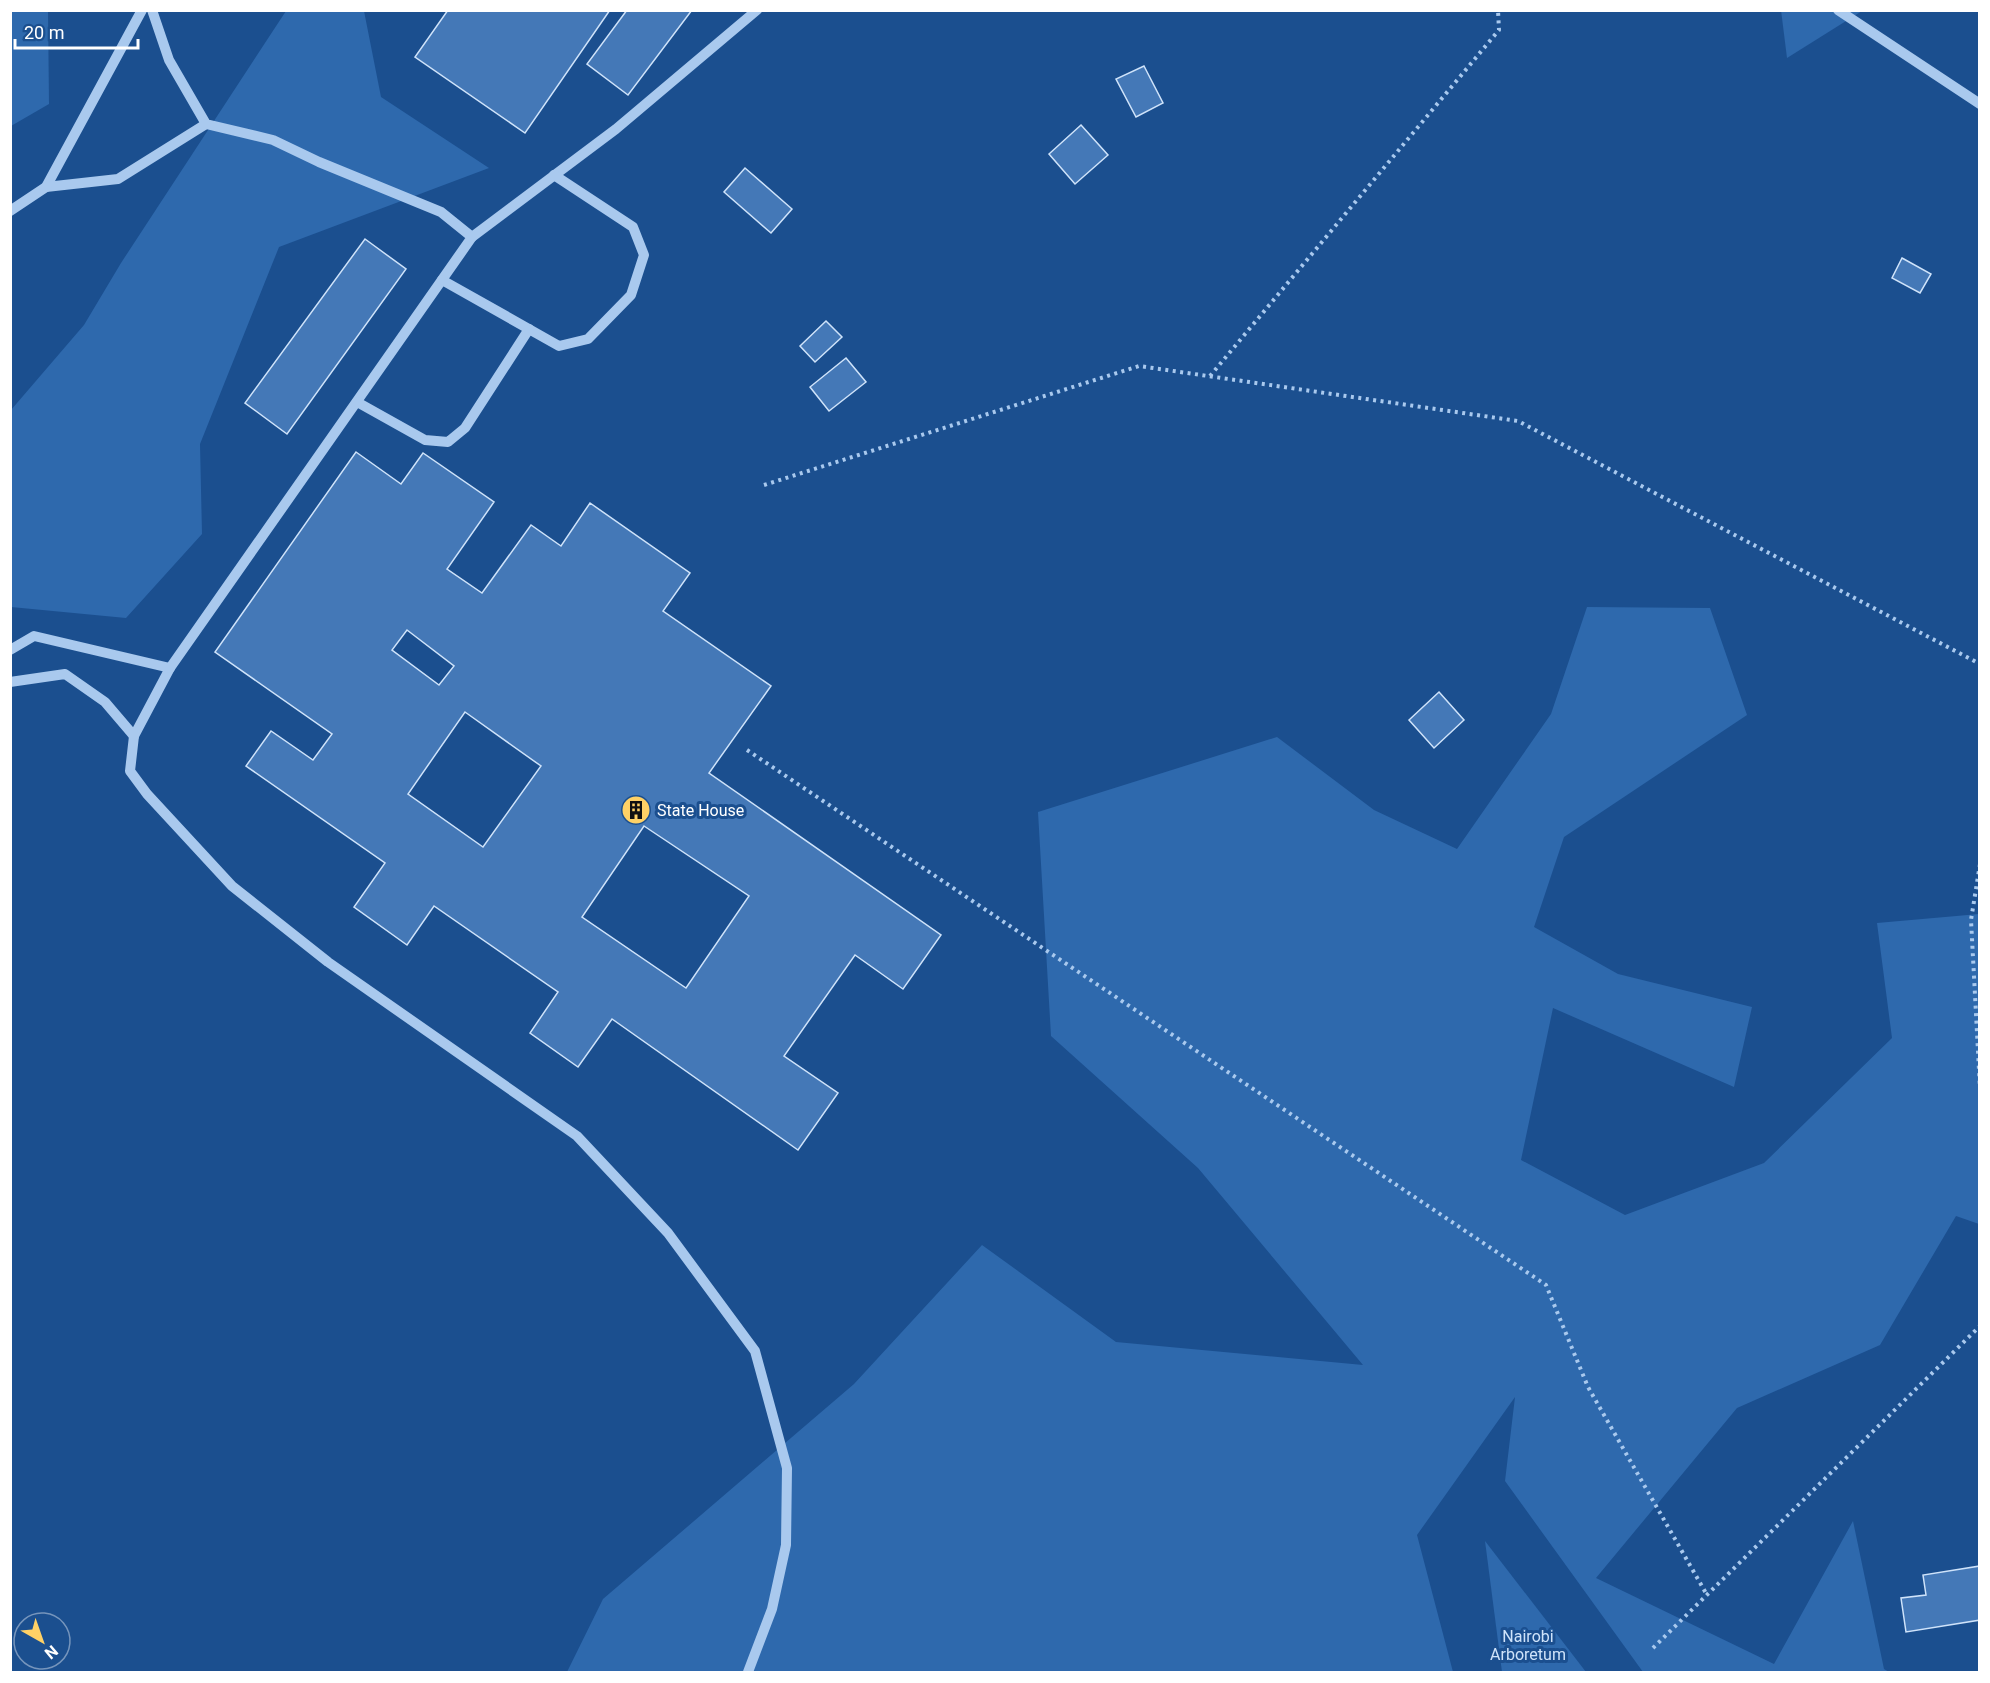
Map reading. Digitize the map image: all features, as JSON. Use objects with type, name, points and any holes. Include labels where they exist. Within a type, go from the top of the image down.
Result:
[{"type":"street","points":[[10,211],[46,186],[142,10]]},
{"type":"street","points":[[152,10],[169,60],[206,124]]},
{"type":"street","points":[[748,1672],[772,1609],[786,1545],[787,1468],[755,1351],[668,1233],[577,1136],[328,962],[232,886],[130,771],[134,736],[170,668],[472,237],[616,129],[757,10]]},
{"type":"street","points":[[1838,10],[1980,104]]},
{"type":"street","points":[[46,186],[118,179],[206,124],[273,140],[319,162],[441,212],[472,237]]},
{"type":"street","points":[[442,280],[559,346],[588,339],[632,295],[644,255],[633,227],[554,175]]},
{"type":"street","points":[[357,402],[425,440],[448,442],[465,428],[530,329]]},
{"type":"street","points":[[10,650],[34,636],[170,668]]},
{"type":"street","points":[[10,682],[65,674],[105,702],[134,736]]},
{"type":"path","points":[[1209,376],[1499,30],[1498,10]]},
{"type":"path","points":[[764,485],[1138,366],[1518,421],[1980,664]]},
{"type":"path","points":[[747,750],[1546,1285],[1588,1387],[1707,1595]]},
{"type":"path","points":[[1980,864],[1971,920],[1980,1089]]},
{"type":"path","points":[[1653,1648],[1980,1326]]},
{"type":"green space","points":[[11,10],[48,11],[49,104],[11,126]]},
{"type":"green space","points":[[1781,10],[1862,11],[1787,58]]},
{"type":"green space","points":[[286,11],[364,11],[381,97],[489,168],[279,247],[200,444],[202,534],[126,618],[11,607],[11,410],[84,325],[121,263]]},
{"type":"green space","points":[[1587,607],[1710,608],[1747,715],[1564,837],[1534,927],[1618,974],[1752,1007],[1734,1087],[1553,1008],[1521,1160],[1625,1215],[1764,1163],[1892,1038],[1877,923],[1979,914],[1979,1224],[1956,1216],[1880,1345],[1737,1408],[1596,1578],[1774,1664],[1853,1521],[1884,1669],[1889,1672],[1643,1672],[1505,1481],[1515,1397],[1417,1535],[1453,1672],[567,1672],[603,1599],[854,1384],[982,1245],[1116,1342],[1363,1365],[1198,1168],[1051,1036],[1038,812],[1277,737],[1374,810],[1457,849],[1551,714]]},
{"type":"green space","name":"Nairobi Arboretum","points":[[1485,1541],[1586,1672],[1502,1672]]},
{"type":"building","points":[[448,10],[610,10],[525,133],[415,57]]},
{"type":"building","points":[[627,10],[692,10],[628,95],[587,64]]},
{"type":"building","points":[[1144,66],[1163,103],[1136,117],[1116,79]]},
{"type":"building","points":[[1081,125],[1108,155],[1075,184],[1049,154]]},
{"type":"building","points":[[745,168],[792,209],[771,233],[724,192]]},
{"type":"building","points":[[365,239],[406,269],[287,434],[245,403]]},
{"type":"building","points":[[1902,258],[1931,274],[1920,293],[1892,278]]},
{"type":"building","points":[[826,321],[842,337],[815,362],[800,346]]},
{"type":"building","points":[[846,358],[866,382],[829,411],[810,387]]},
{"type":"building","name":"State House","points":[[356,452],[401,484],[423,453],[494,502],[447,569],[482,593],[531,525],[561,546],[590,503],[690,573],[663,611],[771,686],[709,773],[941,935],[903,989],[855,955],[784,1056],[838,1093],[798,1150],[612,1019],[578,1067],[530,1033],[558,992],[434,906],[407,945],[354,907],[385,863],[246,766],[271,731],[313,760],[332,734],[215,652]],"holes":[[[407,630],[454,666],[439,685],[392,650]],[[465,712],[541,766],[483,847],[408,794]],[[644,826],[749,896],[686,988],[582,917]]]},
{"type":"building","points":[[1439,692],[1464,720],[1434,748],[1409,720]]},
{"type":"building","points":[[1980,1566],[1980,1620],[1906,1632],[1901,1598],[1926,1595],[1923,1575]]},
{"type":"place","name":"State House","points":[[636,810]]}]
